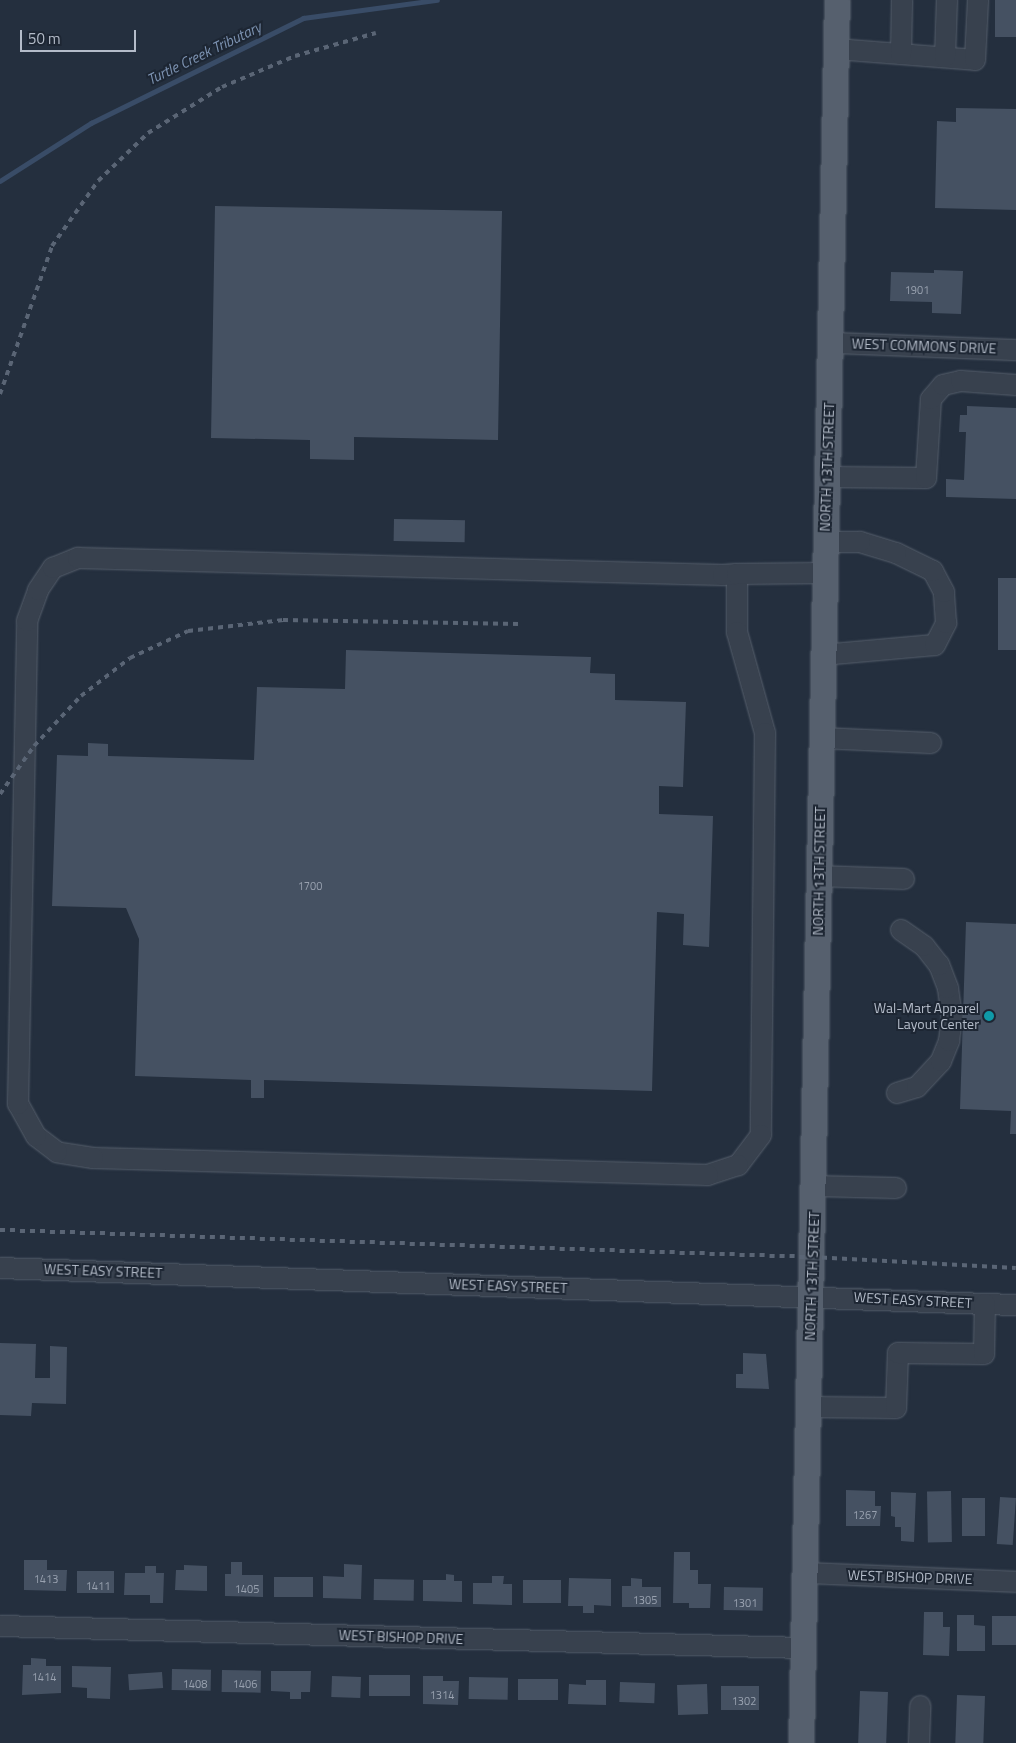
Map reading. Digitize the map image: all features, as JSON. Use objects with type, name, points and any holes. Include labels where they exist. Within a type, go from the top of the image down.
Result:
[{"type":"main road","name":"NORTH 13TH STREET","points":[[801,1743],[814,1186],[822,655],[832,343],[837,0]]},
{"type":"street","points":[[901,54],[902,0]]},
{"type":"street","points":[[945,58],[947,0]]},
{"type":"street","points":[[836,49],[975,60],[978,0]]},
{"type":"street","name":"WEST COMMONS DRIVE","points":[[832,343],[1016,350]]},
{"type":"street","points":[[827,477],[926,478],[931,399],[943,385],[961,381],[1016,385]]},
{"type":"street","points":[[822,655],[935,645],[946,623],[944,592],[933,571],[896,553],[860,542],[825,542]]},
{"type":"street","points":[[737,574],[737,632],[765,733],[761,1135],[738,1165],[708,1175],[93,1158],[57,1152],[36,1136],[18,1104],[27,621],[38,590],[53,568],[78,558],[737,574],[824,573]]},
{"type":"street","points":[[821,738],[931,742]]},
{"type":"street","points":[[818,876],[904,880]]},
{"type":"street","points":[[897,1093],[917,1087],[941,1061],[949,1041],[952,1018],[948,988],[939,965],[924,946],[901,930]]},
{"type":"street","points":[[814,1186],[896,1188]]},
{"type":"street","name":"WEST EASY STREET","points":[[0,1268],[1016,1305]]},
{"type":"street","points":[[808,1407],[896,1408],[898,1353],[984,1354],[985,1304]]},
{"type":"street","name":"WEST BISHOP DRIVE","points":[[805,1573],[1016,1582]]},
{"type":"street","name":"WEST BISHOP DRIVE","points":[[0,1626],[802,1648]]},
{"type":"street","points":[[919,1743],[920,1706]]},
{"type":"building","points":[[995,0],[1016,0],[1016,37],[995,37]]},
{"type":"building","points":[[956,108],[1016,109],[1016,210],[935,208],[937,121],[956,122]]},
{"type":"building","points":[[215,206],[502,211],[498,440],[354,437],[354,460],[310,459],[310,440],[211,438]]},
{"type":"building","points":[[934,270],[963,271],[961,314],[932,313],[932,302],[890,301],[891,272],[934,273]]},
{"type":"building","points":[[967,406],[1016,408],[1016,499],[946,497],[946,479],[964,480],[966,432],[959,432],[960,415],[967,415]]},
{"type":"building","points":[[394,519],[465,520],[465,542],[394,541]]},
{"type":"building","points":[[998,578],[1016,578],[1016,650],[998,650]]},
{"type":"building","points":[[346,650],[591,657],[590,673],[615,674],[615,700],[686,702],[683,787],[659,786],[659,814],[713,816],[709,947],[683,945],[684,914],[657,912],[652,1091],[264,1080],[264,1098],[251,1098],[251,1080],[135,1076],[139,939],[126,908],[52,906],[57,755],[88,756],[88,743],[108,744],[108,756],[254,760],[257,687],[345,689]]},
{"type":"building","name":"Wal-Mart Apparel Layout Center","points":[[966,922],[1016,924],[1016,1134],[1010,1134],[1011,1111],[960,1109]]},
{"type":"building","points":[[0,1343],[36,1344],[35,1378],[50,1378],[50,1346],[67,1347],[66,1404],[32,1403],[31,1416],[0,1415]]},
{"type":"building","points":[[743,1353],[766,1354],[769,1389],[736,1388],[736,1374],[743,1374]]},
{"type":"building","points":[[846,1490],[875,1491],[875,1506],[881,1506],[880,1526],[846,1526]]},
{"type":"building","points":[[927,1491],[951,1491],[952,1542],[928,1542]]},
{"type":"building","points":[[891,1492],[916,1493],[914,1542],[901,1541],[901,1527],[895,1527],[895,1517],[891,1516]]},
{"type":"building","points":[[1000,1497],[1016,1498],[1013,1545],[997,1544]]},
{"type":"building","points":[[962,1498],[985,1498],[985,1536],[962,1536]]},
{"type":"building","points":[[674,1552],[690,1552],[690,1570],[698,1570],[698,1584],[711,1584],[710,1608],[689,1608],[689,1603],[673,1603]]},
{"type":"building","points":[[24,1560],[47,1560],[47,1570],[67,1570],[66,1591],[24,1590]]},
{"type":"building","points":[[231,1562],[242,1562],[242,1575],[263,1575],[263,1597],[225,1596],[225,1574],[231,1574]]},
{"type":"building","points":[[344,1564],[362,1565],[361,1599],[323,1598],[323,1576],[344,1577]]},
{"type":"building","points":[[184,1565],[207,1566],[207,1591],[175,1590],[176,1570],[184,1570]]},
{"type":"building","points":[[145,1566],[156,1566],[156,1573],[164,1573],[163,1603],[150,1603],[150,1595],[124,1595],[125,1573],[145,1573]]},
{"type":"building","points":[[77,1571],[114,1571],[114,1593],[77,1593]]},
{"type":"building","points":[[446,1574],[454,1575],[454,1581],[462,1581],[462,1602],[423,1601],[423,1580],[446,1580]]},
{"type":"building","points":[[492,1576],[504,1576],[503,1584],[512,1584],[512,1605],[473,1604],[473,1583],[492,1583]]},
{"type":"building","points":[[274,1577],[313,1577],[313,1597],[274,1597]]},
{"type":"building","points":[[569,1578],[611,1579],[611,1606],[594,1605],[594,1613],[583,1613],[583,1606],[568,1606]]},
{"type":"building","points":[[631,1578],[642,1579],[642,1587],[661,1587],[661,1607],[622,1607],[622,1586],[631,1586]]},
{"type":"building","points":[[374,1579],[414,1580],[414,1601],[374,1600]]},
{"type":"building","points":[[523,1580],[561,1580],[561,1603],[523,1603]]},
{"type":"building","points":[[724,1587],[763,1588],[763,1611],[724,1610]]},
{"type":"building","points":[[924,1612],[943,1612],[943,1627],[950,1627],[949,1656],[923,1655]]},
{"type":"building","points":[[957,1615],[974,1615],[974,1625],[985,1626],[985,1651],[957,1651]]},
{"type":"building","points":[[992,1616],[1016,1616],[1016,1645],[992,1645]]},
{"type":"building","points":[[31,1658],[46,1659],[46,1666],[61,1666],[61,1693],[22,1695],[23,1665],[31,1665]]},
{"type":"building","points":[[72,1666],[111,1667],[110,1699],[87,1698],[87,1688],[72,1687]]},
{"type":"building","points":[[172,1669],[211,1670],[211,1691],[172,1690]]},
{"type":"building","points":[[222,1670],[261,1671],[261,1693],[222,1692]]},
{"type":"building","points":[[271,1671],[311,1671],[310,1692],[301,1692],[301,1699],[290,1699],[290,1692],[271,1691]]},
{"type":"building","points":[[162,1672],[163,1688],[129,1690],[128,1674]]},
{"type":"building","points":[[369,1675],[410,1675],[410,1696],[369,1696]]},
{"type":"building","points":[[332,1676],[361,1677],[360,1698],[331,1697]]},
{"type":"building","points":[[423,1676],[443,1676],[443,1681],[459,1681],[458,1705],[423,1704]]},
{"type":"building","points":[[469,1677],[508,1678],[508,1700],[469,1699]]},
{"type":"building","points":[[518,1679],[558,1679],[558,1700],[518,1700]]},
{"type":"building","points":[[586,1680],[606,1680],[606,1705],[568,1704],[569,1684],[586,1685]]},
{"type":"building","points":[[620,1682],[655,1683],[654,1703],[619,1702]]},
{"type":"building","points":[[707,1684],[708,1714],[678,1715],[677,1685]]},
{"type":"building","points":[[721,1686],[759,1686],[759,1710],[721,1710]]},
{"type":"building","points":[[860,1691],[888,1692],[886,1743],[858,1743]]},
{"type":"building","points":[[957,1695],[985,1696],[983,1743],[955,1743]]},
{"type":"waterway","name":"Turtle Creek Tributary","points":[[0,181],[91,123],[303,18],[437,0]]},
{"type":"railway","points":[[0,394],[52,246],[98,181],[148,133],[222,87],[295,56],[376,33]]},
{"type":"railway","points":[[0,794],[34,746],[81,696],[130,658],[188,631],[283,620],[519,624]]},
{"type":"railway","points":[[0,1230],[812,1257],[1016,1268]]},
{"type":"place","name":"Wal-Mart Apparel Layout Center","points":[[989,1016]]}]
